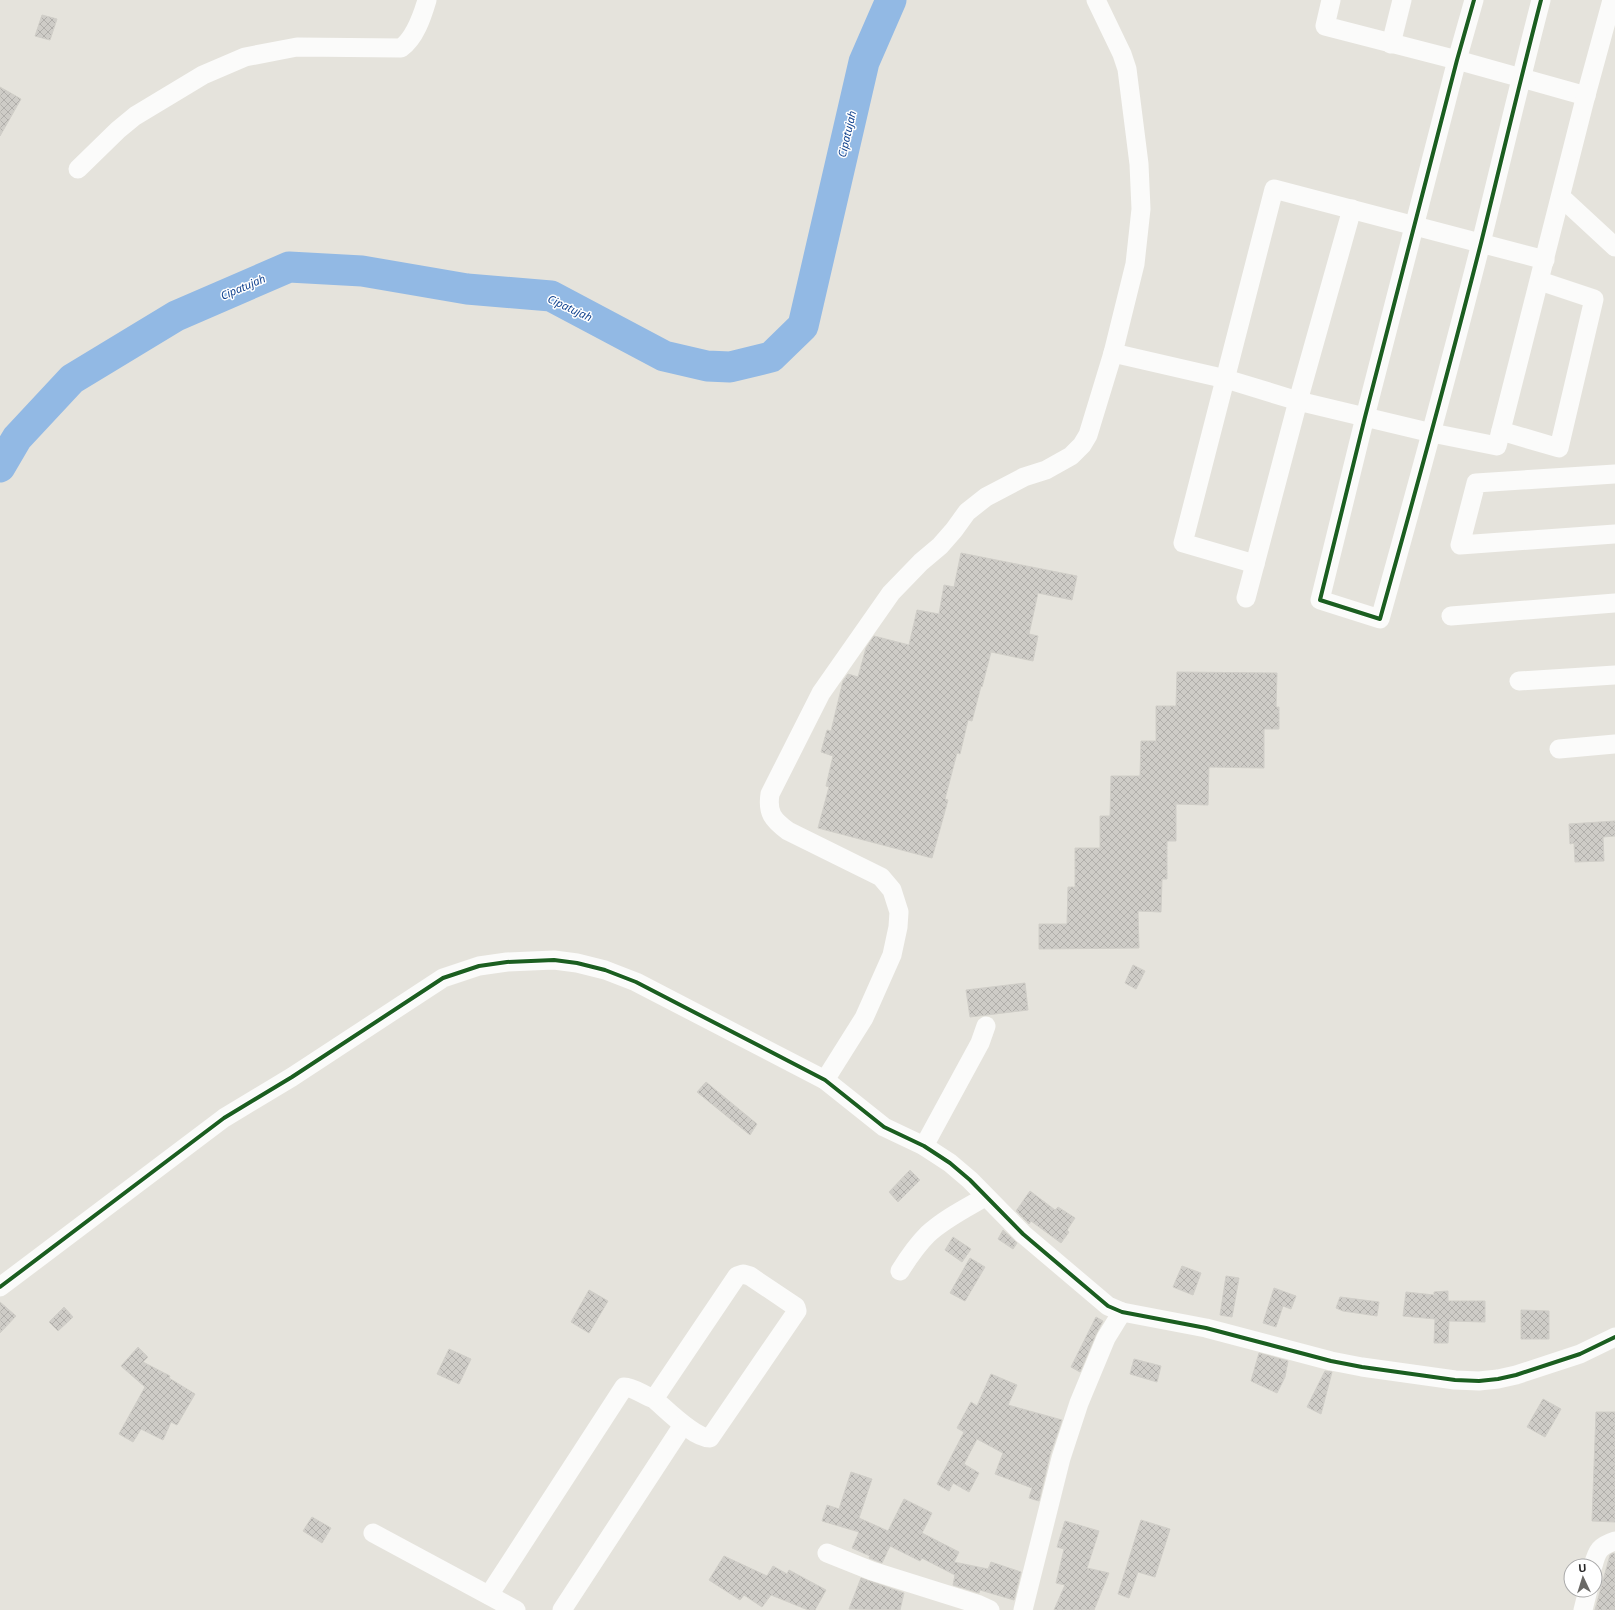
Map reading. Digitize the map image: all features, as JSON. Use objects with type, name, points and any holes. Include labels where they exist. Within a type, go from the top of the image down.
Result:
[{"type":"street","points":[[78,169],[118,130],[135,116],[203,75],[245,57],[297,47],[401,48],[412,36],[424,12],[427,0]]},
{"type":"street","points":[[825,1080],[864,1018],[892,955],[898,927],[899,912],[892,890],[881,876],[788,831],[775,822],[768,806],[770,794],[821,693],[891,593],[921,562],[940,546],[967,512],[986,496],[1024,477],[1046,470],[1071,456],[1082,445],[1088,435],[1113,353],[1136,257],[1141,209],[1139,164],[1134,113],[1125,62],[1096,0]]},
{"type":"street","points":[[1331,0],[1325,26],[1457,60],[1586,96]]},
{"type":"street","points":[[1391,44],[1402,0]]},
{"type":"street","points":[[1474,0],[1457,60],[1365,417],[1320,600],[1380,619],[1432,432],[1481,242],[1520,78],[1541,0]]},
{"type":"street","points":[[1113,353],[1226,379],[1298,401],[1497,446],[1586,96],[1612,0]]},
{"type":"street","points":[[1255,564],[1183,543],[1274,189],[1545,260]]},
{"type":"street","points":[[1561,197],[1615,247]]},
{"type":"street","points":[[1246,598],[1298,401],[1352,209]]},
{"type":"street","points":[[1501,431],[1560,448],[1594,300],[1540,281]]},
{"type":"street","points":[[1615,474],[1476,483],[1460,545],[1615,534]]},
{"type":"street","points":[[1451,616],[1615,603]]},
{"type":"street","points":[[1519,681],[1615,675]]},
{"type":"street","points":[[1559,749],[1615,744]]},
{"type":"street","points":[[0,1286],[224,1118],[292,1077],[443,978],[479,966],[507,962],[554,960],[577,963],[605,970],[636,982],[825,1080],[884,1127],[924,1146],[950,1164],[970,1180],[985,1197],[1023,1234],[1108,1306],[1122,1312],[1144,1318],[1206,1328],[1331,1361],[1362,1367],[1455,1380],[1479,1381],[1516,1375],[1580,1354],[1615,1337]]},
{"type":"street","points":[[924,1146],[980,1043],[986,1026]]},
{"type":"street","points":[[900,1271],[912,1253],[928,1234],[951,1217],[985,1197]]},
{"type":"street","points":[[489,1595],[624,1388],[629,1387],[654,1399],[683,1425],[705,1438],[710,1438],[797,1311],[796,1307],[750,1276],[743,1274],[737,1276],[654,1399]]},
{"type":"street","points":[[1023,1610],[1061,1458],[1079,1403],[1106,1338],[1122,1312]]},
{"type":"street","points":[[562,1610],[683,1425]]},
{"type":"street","points":[[373,1533],[516,1610]]},
{"type":"street","points":[[1596,1558],[1598,1550],[1605,1544],[1615,1541]]},
{"type":"street","points":[[827,1553],[872,1571],[977,1604],[990,1610]]},
{"type":"street","points":[[1583,1610],[1586,1598]]},
{"type":"building","points":[[42,15],[57,19],[50,40],[35,36]]},
{"type":"building","points":[[0,87],[21,99],[0,136]]},
{"type":"building","points":[[961,553],[1077,576],[1072,600],[1038,593],[1029,634],[1038,636],[1033,661],[991,652],[972,721],[968,720],[960,754],[957,753],[945,799],[948,800],[932,858],[818,828],[829,787],[826,786],[833,756],[821,752],[827,730],[831,731],[843,681],[848,674],[858,677],[866,648],[874,636],[909,645],[917,610],[939,614],[944,585],[954,587]]},
{"type":"building","points":[[1177,672],[1277,673],[1276,707],[1279,707],[1279,729],[1264,729],[1264,768],[1209,767],[1208,805],[1176,804],[1176,841],[1167,841],[1167,879],[1162,879],[1161,912],[1138,911],[1139,948],[1039,949],[1039,924],[1067,924],[1068,887],[1075,887],[1075,848],[1100,848],[1100,816],[1110,816],[1111,776],[1140,776],[1141,741],[1156,741],[1156,706],[1176,706]]},
{"type":"building","points":[[1615,821],[1615,836],[1603,837],[1604,861],[1575,862],[1574,843],[1570,844],[1569,824]]},
{"type":"building","points":[[1133,965],[1145,971],[1136,989],[1125,983]]},
{"type":"building","points":[[1025,983],[1028,1010],[970,1017],[966,990]]},
{"type":"building","points":[[706,1082],[757,1124],[750,1135],[697,1092]]},
{"type":"building","points":[[910,1170],[920,1180],[898,1202],[889,1192]]},
{"type":"building","points":[[1030,1191],[1055,1210],[1058,1207],[1075,1218],[1067,1230],[1069,1232],[1061,1243],[1031,1221],[1029,1224],[1016,1211]]},
{"type":"building","points":[[1003,1230],[1017,1243],[1013,1249],[998,1239]]},
{"type":"building","points":[[953,1237],[971,1249],[962,1262],[945,1250]]},
{"type":"building","points":[[970,1258],[985,1267],[965,1301],[950,1293]]},
{"type":"building","points":[[1182,1266],[1201,1273],[1193,1295],[1173,1287]]},
{"type":"building","points":[[1226,1276],[1239,1278],[1232,1317],[1220,1315]]},
{"type":"building","points":[[1274,1288],[1296,1296],[1291,1309],[1283,1306],[1276,1327],[1263,1323]]},
{"type":"building","points":[[589,1290],[608,1301],[589,1333],[571,1322]]},
{"type":"building","points":[[1448,1291],[1448,1301],[1485,1301],[1485,1322],[1449,1321],[1448,1343],[1434,1343],[1435,1319],[1403,1316],[1406,1292],[1434,1295],[1434,1292]]},
{"type":"building","points":[[1340,1297],[1379,1302],[1377,1316],[1343,1311],[1336,1308]]},
{"type":"building","points":[[0,1302],[16,1316],[0,1333]]},
{"type":"building","points":[[64,1307],[73,1317],[58,1331],[49,1322]]},
{"type":"building","points":[[1521,1310],[1549,1311],[1549,1339],[1521,1339]]},
{"type":"building","points":[[1096,1317],[1103,1321],[1080,1372],[1071,1367]]},
{"type":"building","points":[[138,1347],[148,1357],[143,1362],[170,1376],[169,1378],[195,1394],[177,1425],[171,1422],[163,1440],[141,1429],[133,1442],[119,1434],[145,1387],[121,1366]]},
{"type":"building","points":[[449,1349],[471,1359],[459,1384],[437,1374]]},
{"type":"building","points":[[1259,1353],[1288,1361],[1285,1377],[1277,1393],[1251,1381]]},
{"type":"building","points":[[1134,1359],[1161,1366],[1157,1382],[1130,1374]]},
{"type":"building","points":[[1325,1371],[1332,1372],[1321,1414],[1307,1407]]},
{"type":"building","points":[[991,1374],[1017,1385],[1008,1405],[1062,1420],[1050,1455],[1039,1501],[1029,1498],[1032,1488],[995,1474],[1003,1453],[977,1439],[964,1464],[979,1473],[969,1492],[953,1483],[949,1491],[937,1484],[964,1432],[957,1428],[971,1402],[977,1406]]},
{"type":"building","points":[[1543,1399],[1561,1409],[1545,1437],[1527,1427]]},
{"type":"building","points":[[1596,1412],[1615,1412],[1615,1522],[1592,1521]]},
{"type":"building","points":[[851,1472],[872,1479],[859,1518],[888,1531],[904,1499],[932,1513],[922,1533],[959,1552],[954,1562],[988,1569],[991,1562],[1021,1572],[1014,1600],[980,1590],[979,1593],[953,1585],[955,1575],[922,1558],[920,1561],[890,1546],[882,1563],[869,1558],[870,1556],[852,1548],[859,1532],[822,1521],[827,1505],[839,1509]]},
{"type":"building","points":[[312,1517],[331,1528],[322,1543],[303,1531]]},
{"type":"building","points":[[1141,1520],[1170,1529],[1155,1577],[1138,1572],[1129,1598],[1118,1594]]},
{"type":"building","points":[[1065,1521],[1099,1531],[1087,1568],[1109,1573],[1094,1610],[1054,1610],[1065,1585],[1056,1583],[1064,1549],[1057,1547]]},
{"type":"building","points":[[1613,1553],[1615,1554],[1615,1610],[1595,1610],[1598,1598],[1603,1598],[1603,1581],[1610,1555]]},
{"type":"building","points":[[724,1556],[767,1576],[773,1566],[787,1574],[789,1570],[826,1590],[815,1610],[808,1610],[771,1595],[762,1607],[744,1595],[740,1600],[709,1580]]},
{"type":"building","points":[[861,1578],[904,1593],[900,1610],[849,1609]]},
{"type":"waterway","name":"Cipatujah","points":[[0,467],[17,438],[72,379],[176,316],[289,267],[362,271],[467,289],[551,296],[664,356],[707,366],[730,367],[771,357],[803,326],[864,62],[891,0]]},
{"type":"cycle path","points":[[1474,0],[1457,60],[1365,417],[1320,600],[1380,619],[1469,290],[1541,0]]},
{"type":"cycle path","points":[[0,1287],[224,1118],[292,1077],[443,978],[479,966],[507,962],[554,960],[577,963],[605,970],[636,982],[825,1080],[884,1127],[924,1146],[950,1163],[970,1180],[1023,1234],[1108,1306],[1122,1312],[1206,1328],[1331,1361],[1362,1367],[1455,1380],[1479,1381],[1516,1375],[1580,1354],[1615,1337]]}]
